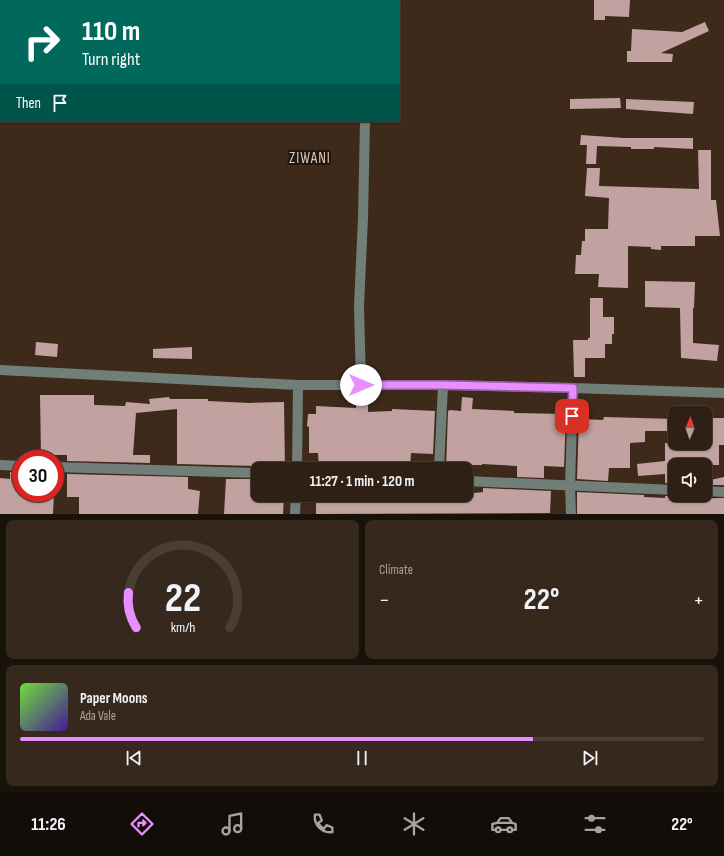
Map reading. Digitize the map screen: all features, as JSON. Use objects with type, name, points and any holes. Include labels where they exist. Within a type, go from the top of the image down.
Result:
[{"type":"street","points":[[361,385],[359,306],[365,122]]},
{"type":"street","points":[[0,370],[298,385],[443,385],[724,394]]},
{"type":"street","points":[[297,462],[298,385]]},
{"type":"street","points":[[439,462],[443,385]]},
{"type":"street","points":[[571,514],[570,486],[573,388]]},
{"type":"street","points":[[0,465],[12,466]]},
{"type":"street","points":[[64,467],[251,473]]},
{"type":"street","points":[[473,481],[668,490]]},
{"type":"street","points":[[712,491],[724,492]]},
{"type":"street","points":[[295,514],[296,502]]},
{"type":"building","points":[[594,0],[630,0],[629,17],[605,16],[605,20],[594,20]]},
{"type":"building","points":[[705,22],[709,31],[661,53],[673,54],[672,62],[627,62],[627,51],[631,51],[632,29],[682,32]]},
{"type":"building","points":[[620,98],[621,108],[570,109],[570,99]]},
{"type":"building","points":[[626,99],[694,102],[693,114],[626,109]]},
{"type":"building","points":[[581,135],[624,138],[693,138],[693,149],[654,147],[654,149],[631,149],[631,147],[597,146],[596,164],[586,164],[587,145],[580,145]]},
{"type":"building","points":[[698,150],[711,150],[711,200],[716,200],[720,236],[695,236],[695,246],[661,246],[661,250],[651,249],[651,247],[628,246],[628,288],[598,287],[599,274],[575,274],[576,255],[581,255],[582,241],[585,241],[585,229],[608,229],[609,198],[585,196],[587,168],[600,168],[599,186],[699,189]]},
{"type":"building","points":[[645,281],[695,282],[693,343],[719,345],[717,361],[681,358],[680,308],[645,307]]},
{"type":"building","points":[[590,298],[603,298],[603,317],[614,317],[614,334],[612,334],[612,344],[605,344],[605,358],[585,358],[585,377],[574,377],[573,340],[588,340],[588,338],[590,338]]},
{"type":"building","points":[[36,342],[58,344],[57,357],[35,355]]},
{"type":"building","points":[[192,347],[192,359],[153,358],[153,349]]},
{"type":"building","points":[[40,395],[94,395],[94,405],[125,406],[126,402],[150,404],[149,399],[169,397],[170,399],[208,399],[208,401],[249,403],[284,402],[285,462],[251,462],[251,466],[177,464],[177,409],[136,413],[133,455],[150,455],[150,463],[67,461],[67,455],[64,455],[64,450],[41,450]]},
{"type":"building","points":[[462,397],[473,398],[472,409],[514,411],[514,413],[566,414],[564,467],[544,466],[544,478],[517,477],[517,466],[482,464],[473,465],[473,462],[446,462],[448,411],[461,411]]},
{"type":"building","points":[[368,403],[368,412],[392,411],[392,409],[435,411],[433,454],[411,453],[410,462],[319,462],[318,453],[309,453],[309,427],[307,426],[308,414],[316,414],[316,406],[356,408],[356,404]]},
{"type":"building","points":[[604,417],[668,419],[668,431],[645,431],[645,442],[630,443],[630,468],[609,468],[608,481],[577,479],[579,419],[603,420]]},
{"type":"building","points":[[712,418],[724,418],[724,445],[719,445],[719,465],[712,465],[712,458],[668,458],[668,483],[665,483],[665,474],[638,476],[637,464],[665,461],[665,443],[668,443],[668,450],[712,450]]},
{"type":"building","points":[[10,472],[12,472],[12,502],[54,502],[53,514],[0,514],[0,478],[10,479]]},
{"type":"building","points":[[67,474],[188,477],[188,489],[200,491],[198,514],[79,514],[79,497],[67,497]]},
{"type":"building","points":[[724,477],[724,485],[712,485],[712,480]]},
{"type":"building","points":[[226,479],[251,479],[251,502],[284,502],[283,514],[224,514]]},
{"type":"building","points":[[483,488],[551,491],[550,513],[316,514],[316,502],[473,502],[474,493],[483,492]]},
{"type":"building","points":[[577,492],[644,495],[644,497],[665,498],[665,496],[668,496],[668,502],[712,502],[712,498],[724,498],[724,514],[577,514]]},
{"type":"district","name":"ZIWANI","points":[[310,158]]},
{"type":"route","points":[[361,385],[573,388],[572,416]]}]
